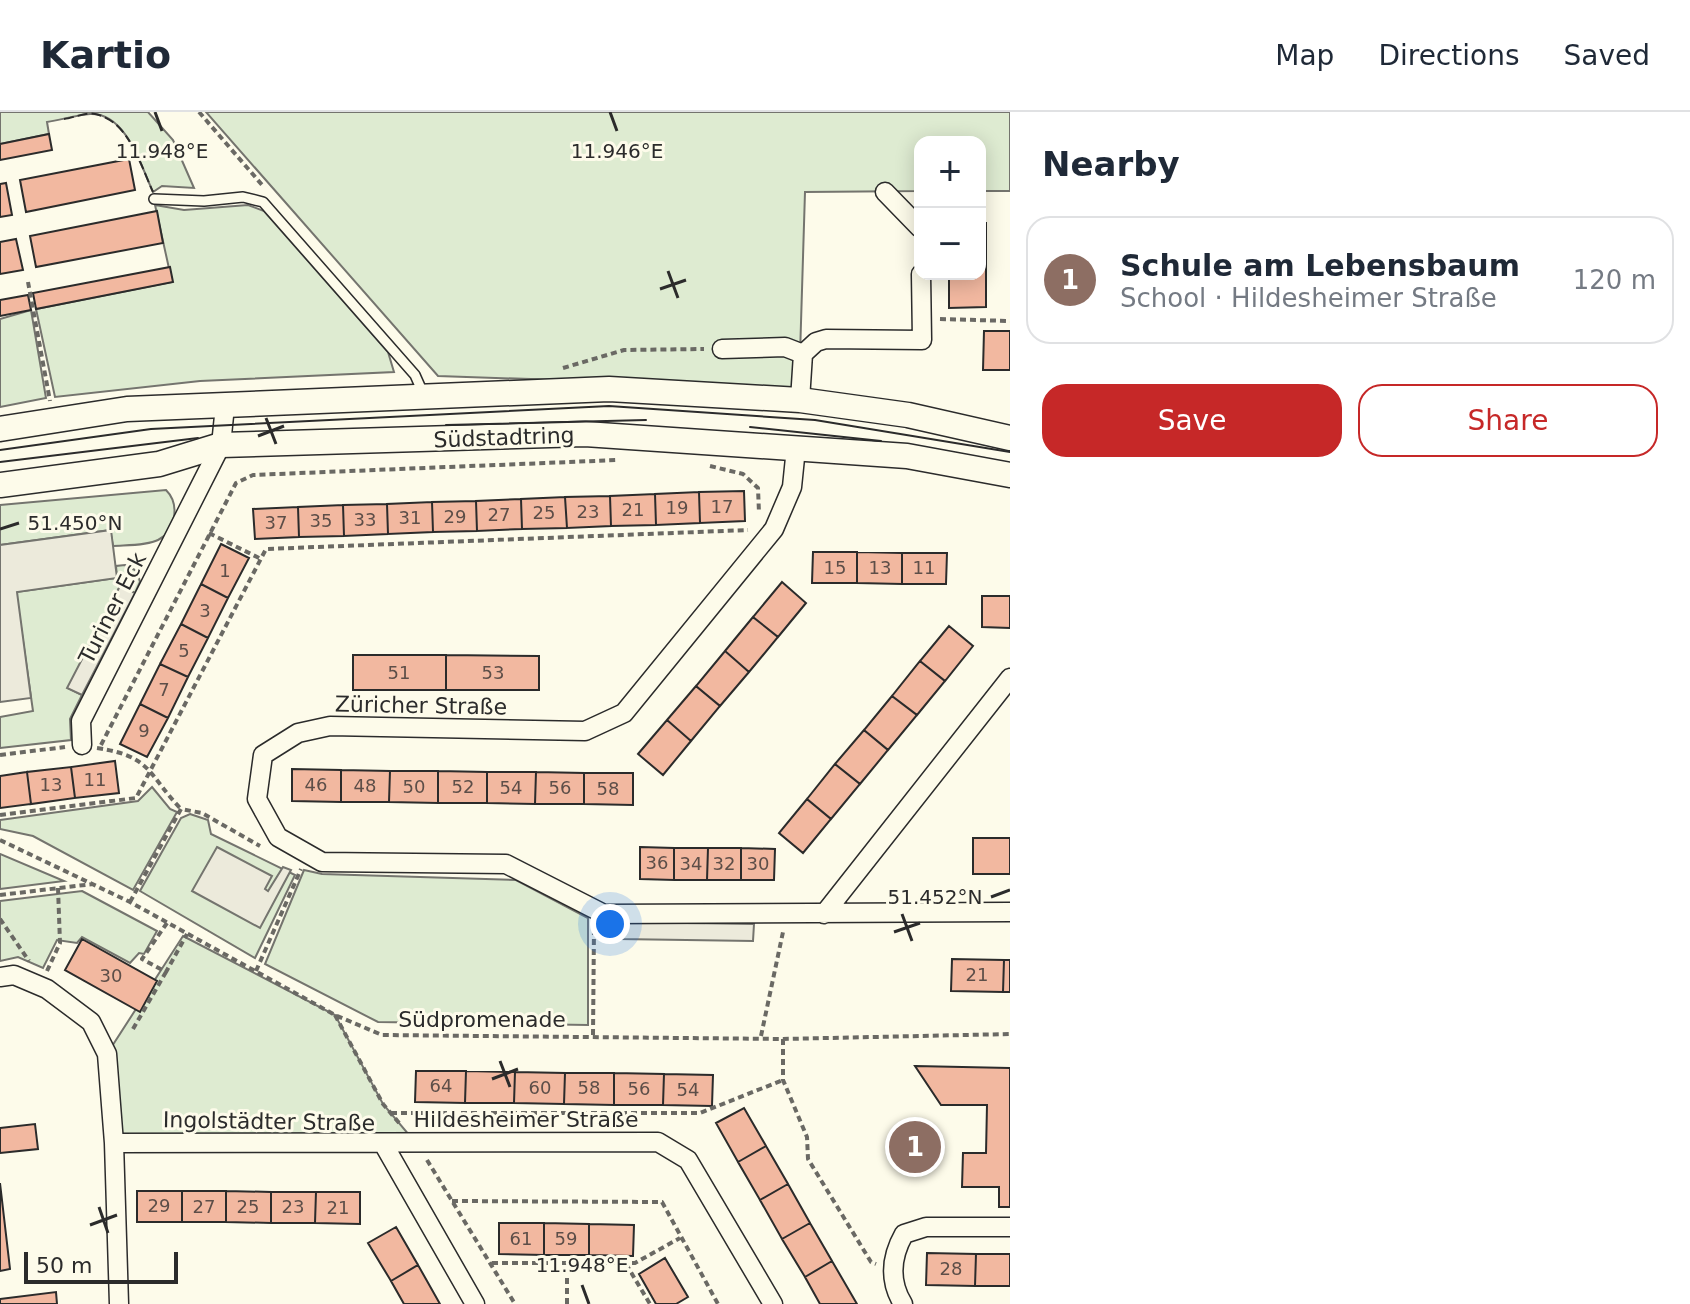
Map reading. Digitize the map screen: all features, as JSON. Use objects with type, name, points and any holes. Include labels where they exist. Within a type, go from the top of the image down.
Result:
[{"type":"street","points":[[885,192],[914,222]]},
{"type":"street","points":[[800,400],[803,354],[816,342],[826,339],[922,340],[921,280]]},
{"type":"street","points":[[722,349],[785,347],[803,354]]},
{"type":"street","name":"Südstadtring","points":[[0,429],[127,409],[609,389],[800,400],[908,415],[1010,438]]},
{"type":"street","name":"Turiner Eck","points":[[91,746],[81,721],[221,445],[225,406]]},
{"type":"street","name":"Südstadtring","points":[[0,485],[159,464],[221,445],[585,434],[907,456],[1010,475]]},
{"type":"street","name":"Züricher Straße","points":[[796,448],[792,487],[774,529],[624,713],[585,731],[330,726],[298,733],[263,755],[257,799],[278,837],[322,862],[506,864],[604,914],[1010,912]]},
{"type":"street","points":[[824,914],[1010,678]]},
{"type":"street","points":[[0,977],[14,975],[47,989],[91,1022],[107,1054],[114,1143],[119,1304]]},
{"type":"street","name":"Hildesheimer Straße","points":[[384,1145],[658,1142],[688,1160],[773,1304]]},
{"type":"street","name":"Ingolstädter Straße","points":[[114,1143],[384,1145],[475,1304]]},
{"type":"street","points":[[903,1304],[897,1294],[892,1254],[904,1234],[926,1227],[1010,1227]]},
{"type":"lane","points":[[154,199],[204,201],[243,197],[263,202],[415,375],[424,396]]},
{"type":"path","points":[[28,282],[53,419]]},
{"type":"path","points":[[921,319],[1010,321]]},
{"type":"path","points":[[550,371],[624,350],[722,349]]},
{"type":"path","points":[[91,746],[236,483],[253,475],[627,460]]},
{"type":"path","points":[[701,464],[743,474],[758,488],[758,519],[753,530]]},
{"type":"path","points":[[0,815],[136,798],[266,549],[774,529]]},
{"type":"path","points":[[209,532],[261,559]]},
{"type":"path","points":[[164,792],[181,809],[202,813],[263,848]]},
{"type":"path","points":[[130,902],[181,809]]},
{"type":"path","name":"Südpromenade","points":[[0,840],[130,902],[335,1015],[382,1035],[761,1036],[783,1039],[1010,1034]]},
{"type":"path","points":[[256,972],[305,860],[322,862]]},
{"type":"path","points":[[0,895],[94,884]]},
{"type":"path","points":[[46,973],[60,943],[58,888]]},
{"type":"path","points":[[593,1036],[594,909]]},
{"type":"path","points":[[761,1036],[787,914]]},
{"type":"path","points":[[0,919],[31,963]]},
{"type":"path","points":[[166,972],[142,959],[167,923]]},
{"type":"path","points":[[133,1029],[187,934]]},
{"type":"path","points":[[783,1039],[783,1080],[807,1137],[808,1159],[871,1262],[893,1269]]},
{"type":"path","points":[[391,1113],[700,1113],[783,1080]]},
{"type":"path","points":[[452,1201],[662,1202],[718,1304]]},
{"type":"path","points":[[492,1263],[635,1263],[680,1238]]},
{"type":"path","points":[[567,1263],[567,1304]]},
{"type":"path","points":[[626,1264],[650,1304]]},
{"type":"green space","points":[[0,112],[148,112],[173,140],[194,188],[162,186],[153,192],[123,131],[103,116],[90,114],[47,122],[49,134],[0,144]]},
{"type":"green space","points":[[206,112],[1010,112],[1010,191],[986,191],[986,136],[914,136],[914,191],[805,192],[799,388],[438,376]]},
{"type":"green space","points":[[155,205],[184,210],[248,205],[264,211],[388,352],[394,372],[200,381],[55,397],[36,309],[172,282]]},
{"type":"green space","points":[[31,310],[46,398],[0,407],[0,319]]},
{"type":"green space","points":[[166,490],[173,502],[174,517],[164,536],[153,542],[113,546],[110,530],[0,545],[0,505]]},
{"type":"green space","points":[[125,565],[137,571],[140,582],[135,593],[120,586],[68,688],[82,695],[70,719],[71,740],[0,748],[0,717],[33,711],[16,592],[117,578],[116,566]]},
{"type":"green space","points":[[152,787],[170,809],[177,812],[133,890],[33,836],[0,829],[0,820],[138,801]]},
{"type":"green space","points":[[190,814],[208,820],[211,834],[295,875],[255,958],[140,891],[181,818]]},
{"type":"green space","points":[[0,854],[64,881],[0,889]]},
{"type":"green space","points":[[304,870],[322,874],[516,880],[588,918],[588,1025],[378,1022],[265,964]]},
{"type":"green space","points":[[82,891],[157,931],[144,954],[139,953],[130,963],[82,937],[77,943],[57,940],[43,968],[18,957],[0,961],[0,901]]},
{"type":"green space","points":[[183,936],[335,1015],[383,1104],[415,1142],[114,1143],[107,1054]]},
{"type":"shaded area","points":[[111,530],[117,578],[17,592],[31,698],[0,702],[0,545]]},
{"type":"shaded area","points":[[120,586],[135,593],[82,695],[67,688]]},
{"type":"shaded area","points":[[217,847],[272,876],[265,889],[268,891],[283,867],[291,870],[260,928],[192,891]]},
{"type":"shaded area","points":[[619,922],[754,924],[753,941],[619,939]]},
{"type":"building","points":[[49,134],[52,150],[0,160],[0,144]]},
{"type":"building","points":[[129,159],[135,190],[26,212],[20,180]]},
{"type":"building","points":[[6,183],[12,215],[0,217],[0,184]]},
{"type":"building","points":[[157,211],[163,243],[36,267],[30,236]]},
{"type":"building","points":[[16,239],[23,270],[0,274],[0,242]]},
{"type":"building","points":[[170,267],[173,282],[36,309],[33,293]]},
{"type":"building","points":[[949,280],[986,280],[986,307],[949,308]]},
{"type":"building","points":[[28,295],[31,310],[0,316],[0,300]]},
{"type":"building","points":[[984,331],[1010,331],[1010,370],[983,370]]},
{"type":"building","points":[[744,491],[745,521],[700,523],[699,492]]},
{"type":"building","points":[[699,492],[700,523],[656,525],[655,494]]},
{"type":"building","points":[[655,494],[656,525],[611,526],[610,496]]},
{"type":"building","points":[[610,496],[611,526],[567,528],[565,497]]},
{"type":"building","points":[[565,497],[567,528],[522,529],[521,499]]},
{"type":"building","points":[[521,499],[522,529],[477,531],[476,501]]},
{"type":"building","points":[[476,501],[477,531],[433,532],[432,502]]},
{"type":"building","points":[[432,502],[433,532],[388,534],[387,504]]},
{"type":"building","points":[[387,504],[388,534],[344,536],[343,505]]},
{"type":"building","points":[[343,505],[344,536],[299,537],[298,507]]},
{"type":"building","points":[[298,507],[299,537],[255,539],[253,509]]},
{"type":"building","points":[[221,544],[249,558],[228,598],[201,584]]},
{"type":"building","points":[[813,552],[857,552],[857,583],[812,583]]},
{"type":"building","points":[[857,552],[902,553],[902,584],[857,583]]},
{"type":"building","points":[[902,553],[947,553],[946,584],[902,584]]},
{"type":"building","points":[[782,582],[806,603],[778,637],[753,617]]},
{"type":"building","points":[[201,584],[228,598],[208,638],[181,624]]},
{"type":"building","points":[[982,596],[1010,596],[1010,628],[982,627]]},
{"type":"building","points":[[753,617],[778,637],[749,672],[725,651]]},
{"type":"building","points":[[181,624],[208,638],[188,677],[160,664]]},
{"type":"building","points":[[949,626],[973,646],[945,681],[920,661]]},
{"type":"building","points":[[725,651],[749,672],[720,706],[696,686]]},
{"type":"building","points":[[353,655],[446,655],[446,690],[353,690]]},
{"type":"building","points":[[446,655],[539,656],[539,690],[446,690]]},
{"type":"building","points":[[920,661],[945,681],[917,715],[892,696]]},
{"type":"building","points":[[160,664],[188,677],[168,718],[140,704]]},
{"type":"building","points":[[696,686],[720,706],[691,741],[667,720]]},
{"type":"building","points":[[892,696],[917,715],[888,750],[864,730]]},
{"type":"building","points":[[140,704],[168,718],[147,757],[120,744]]},
{"type":"building","points":[[667,720],[691,741],[663,775],[638,754]]},
{"type":"building","points":[[864,730],[888,750],[860,784],[835,764]]},
{"type":"building","points":[[115,761],[119,793],[75,798],[71,767]]},
{"type":"building","points":[[835,764],[860,784],[831,819],[807,799]]},
{"type":"building","points":[[71,767],[75,798],[31,804],[27,772]]},
{"type":"building","points":[[292,769],[341,770],[341,802],[292,801]]},
{"type":"building","points":[[341,770],[390,771],[389,802],[341,802]]},
{"type":"building","points":[[390,771],[438,771],[438,803],[389,802]]},
{"type":"building","points":[[438,771],[487,772],[487,803],[438,803]]},
{"type":"building","points":[[27,772],[31,804],[0,808],[0,776]]},
{"type":"building","points":[[487,772],[536,772],[535,804],[487,803]]},
{"type":"building","points":[[536,772],[584,773],[584,804],[535,804]]},
{"type":"building","points":[[584,773],[633,773],[633,805],[584,804]]},
{"type":"building","points":[[807,799],[831,819],[803,853],[779,833]]},
{"type":"building","points":[[973,838],[1010,838],[1010,874],[973,874]]},
{"type":"building","points":[[640,847],[674,848],[674,880],[640,879]]},
{"type":"building","points":[[674,848],[708,848],[707,880],[674,880]]},
{"type":"building","points":[[708,848],[741,848],[741,880],[707,880]]},
{"type":"building","points":[[741,848],[775,849],[774,880],[741,880]]},
{"type":"building","points":[[82,939],[157,981],[140,1012],[65,970]]},
{"type":"building","points":[[952,959],[1004,960],[1003,992],[951,991]]},
{"type":"building","points":[[1004,960],[1010,960],[1010,992],[1003,992]]},
{"type":"building","points":[[915,1066],[1010,1068],[1010,1207],[999,1207],[999,1187],[962,1187],[963,1153],[986,1153],[987,1105],[941,1105]]},
{"type":"building","points":[[416,1071],[466,1071],[465,1103],[415,1102]]},
{"type":"building","points":[[466,1071],[515,1072],[514,1103],[465,1103]]},
{"type":"building","points":[[515,1072],[565,1073],[564,1104],[514,1103]]},
{"type":"building","points":[[565,1073],[614,1073],[614,1105],[564,1104]]},
{"type":"building","points":[[614,1073],[664,1074],[663,1105],[614,1105]]},
{"type":"building","points":[[664,1074],[713,1075],[712,1106],[663,1105]]},
{"type":"building","points":[[744,1108],[766,1146],[738,1162],[716,1123]]},
{"type":"building","points":[[35,1124],[38,1149],[0,1153],[0,1128]]},
{"type":"building","points":[[766,1146],[788,1184],[760,1200],[738,1162]]},
{"type":"building","points":[[0,1183],[10,1269],[0,1271]]},
{"type":"building","points":[[788,1184],[810,1223],[782,1239],[760,1200]]},
{"type":"building","points":[[137,1191],[182,1191],[182,1222],[137,1222]]},
{"type":"building","points":[[182,1191],[226,1191],[226,1222],[182,1222]]},
{"type":"building","points":[[226,1191],[271,1192],[271,1223],[226,1222]]},
{"type":"building","points":[[271,1192],[316,1192],[315,1223],[271,1223]]},
{"type":"building","points":[[316,1192],[360,1192],[360,1224],[315,1223]]},
{"type":"building","points":[[499,1223],[544,1223],[544,1255],[499,1254]]},
{"type":"building","points":[[544,1223],[589,1224],[589,1255],[544,1255]]},
{"type":"building","points":[[810,1223],[832,1261],[805,1277],[782,1239]]},
{"type":"building","points":[[589,1224],[634,1225],[633,1256],[589,1255]]},
{"type":"building","points":[[396,1227],[418,1265],[391,1281],[368,1243]]},
{"type":"building","points":[[927,1253],[976,1254],[975,1286],[926,1285]]},
{"type":"building","points":[[976,1254],[1010,1254],[1010,1286],[975,1286]]},
{"type":"building","points":[[665,1258],[688,1297],[676,1304],[656,1304],[639,1274]]},
{"type":"building","points":[[832,1261],[857,1304],[820,1304],[805,1277]]},
{"type":"building","points":[[418,1265],[440,1304],[404,1304],[391,1281]]},
{"type":"building","points":[[56,1292],[57,1304],[0,1304],[0,1299]]},
{"type":"tram line","points":[[0,450],[151,429],[609,406],[815,420],[1010,452]]},
{"type":"tram line","points":[[446,425],[646,420]]},
{"type":"tram line","points":[[750,427],[881,441]]},
{"type":"tram line","points":[[0,462],[198,438]]},
{"type":"fence","points":[[64,119],[95,114],[117,125],[132,145],[153,192]]},
{"type":"place","name":"Schule am Lebensbaum","points":[[915,1147]]}]
